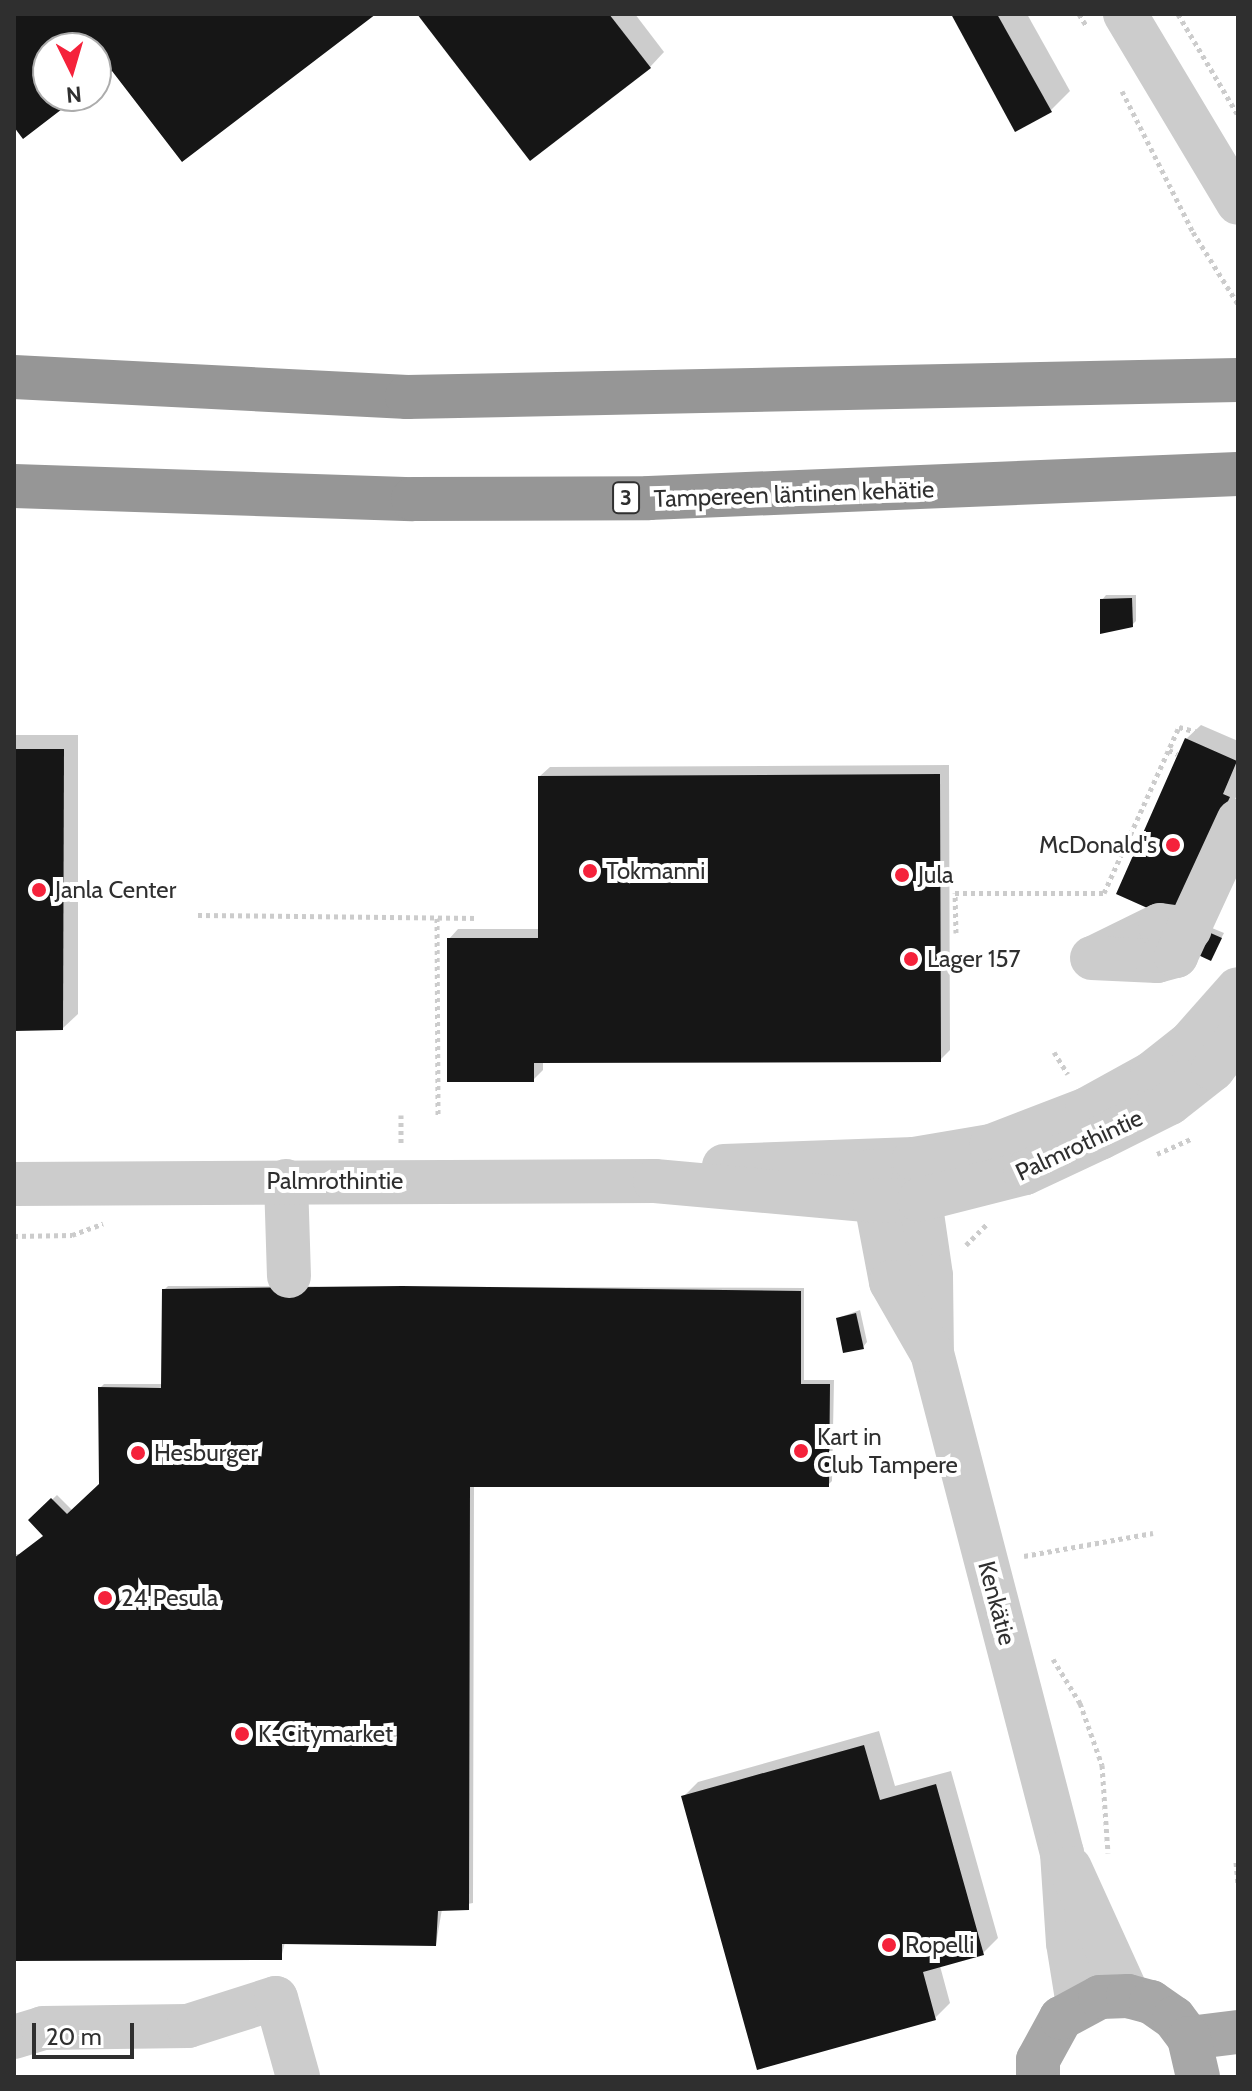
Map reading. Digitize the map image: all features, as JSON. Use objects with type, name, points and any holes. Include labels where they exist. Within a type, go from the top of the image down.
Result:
[{"type":"highway","points":[[14,377],[407,397],[1232,380]]},
{"type":"highway","name":"Tampereen läntinen kehätie","points":[[14,486],[413,499],[649,498],[1238,474]]},
{"type":"main road","points":[[1027,2071],[1061,2018],[1078,2005],[1100,1997],[1128,1996],[1151,2002],[1174,2018],[1193,2057],[1238,2032]]},
{"type":"street","points":[[1110,26],[1238,203]]},
{"type":"street","points":[[1092,958],[1157,961],[1176,956],[1238,821]]},
{"type":"street","name":"Palmrothintie","points":[[916,1179],[1087,1109],[1152,1073],[1190,1043],[1238,989]]},
{"type":"street","name":"Palmrothintie","points":[[14,1184],[655,1181],[734,1164],[872,1181],[1025,1173],[1170,1103],[1213,1069],[1238,1037]]},
{"type":"street","name":"Kenkätie","points":[[916,1179],[931,1276],[932,1353],[1062,1853],[1128,1996]]},
{"type":"street","points":[[286,1181],[289,1276]]},
{"type":"street","name":"Kenkätie","points":[[872,1181],[891,1282],[932,1353]]},
{"type":"street","name":"Kenkätie","points":[[1062,1853],[1068,1943],[1078,2005]]},
{"type":"street","points":[[14,2037],[43,2028],[188,2026],[276,1998],[298,2077]]},
{"type":"path","points":[[1079,14],[1110,26]]},
{"type":"path","points":[[1178,14],[1238,115]]},
{"type":"path","points":[[1115,77],[1193,232],[1238,304]]},
{"type":"path","points":[[956,933],[955,893],[1104,893],[1179,727],[1238,743]]},
{"type":"path","points":[[1169,750],[1177,754]]},
{"type":"path","points":[[198,915],[478,918]]},
{"type":"path","points":[[437,918],[438,1115]]},
{"type":"path","points":[[1020,1557],[1153,1533]]},
{"type":"path","points":[[1017,1543],[1024,1571]]},
{"type":"path","points":[[1050,1655],[1080,1703],[1102,1765],[1109,1861]]},
{"type":"path","points":[[1236,1862],[1238,1885]]},
{"type":"building","points":[[14,14],[376,14],[182,162],[112,71],[112,32],[32,32],[32,112],[58,112],[23,139],[14,127]]},
{"type":"building","points":[[417,14],[609,14],[651,68],[530,161]]},
{"type":"building","points":[[951,14],[997,14],[1052,112],[1015,132]]},
{"type":"building","points":[[1132,598],[1133,627],[1100,634],[1100,599]]},
{"type":"building","name":"McDonald's","points":[[1185,738],[1237,761],[1223,794],[1230,797],[1172,919],[1116,894]]},
{"type":"building","name":"Janla Center","points":[[14,749],[64,749],[63,1030],[14,1031]]},
{"type":"building","points":[[940,774],[941,1062],[534,1063],[534,1082],[447,1082],[447,938],[538,938],[538,776]]},
{"type":"building","points":[[1206,931],[1222,938],[1211,961],[1196,954]]},
{"type":"building","name":"K-Citymarket","points":[[402,1286],[801,1291],[801,1384],[830,1384],[829,1487],[470,1487],[469,1910],[438,1911],[436,1946],[282,1944],[282,1960],[14,1961],[14,1558],[43,1536],[28,1520],[51,1498],[67,1514],[99,1484],[98,1387],[161,1388],[162,1289]]},
{"type":"building","points":[[856,1313],[864,1349],[843,1353],[836,1318]]},
{"type":"building","points":[[864,1745],[880,1800],[936,1784],[984,1955],[923,1972],[936,2020],[757,2070],[681,1796]]},
{"type":"place","name":"McDonald's","points":[[1173,845]]},
{"type":"place","name":"Tokmanni","points":[[590,871]]},
{"type":"place","name":"Jula","points":[[902,875]]},
{"type":"place","name":"Janla Center","points":[[39,890]]},
{"type":"place","name":"Lager 157","points":[[911,959]]},
{"type":"place","name":"Kart in Club Tampere","points":[[801,1451]]},
{"type":"place","name":"Hesburger","points":[[138,1453]]},
{"type":"place","name":"24 Pesula","points":[[105,1598]]},
{"type":"place","name":"K-Citymarket","points":[[242,1734]]},
{"type":"place","name":"Ropelli","points":[[889,1945]]}]
